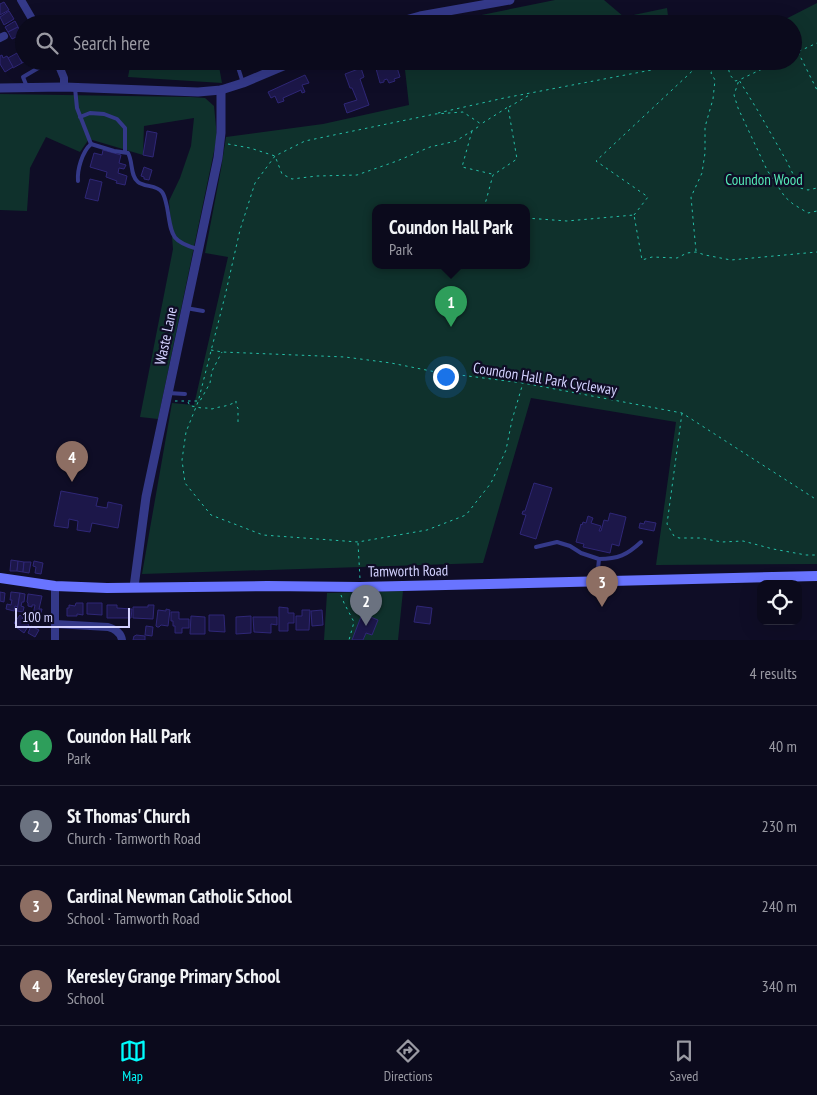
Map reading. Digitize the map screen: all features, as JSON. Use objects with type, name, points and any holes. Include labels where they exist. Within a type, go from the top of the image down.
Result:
[{"type":"main road","name":"Tamworth Road","points":[[0,578],[83,588],[360,587],[817,576]]},
{"type":"street","points":[[21,0],[30,15]]},
{"type":"street","points":[[426,15],[510,0]]},
{"type":"street","points":[[61,70],[64,87]]},
{"type":"street","points":[[0,88],[64,87],[198,92],[221,90],[274,70]]},
{"type":"street","name":"Waste Lane","points":[[134,587],[146,497],[218,158],[221,133],[221,90]]},
{"type":"street","points":[[54,640],[55,586]]},
{"type":"street","points":[[54,624],[113,628],[119,632],[122,640]]},
{"type":"lane","points":[[27,88],[24,76],[35,70]]},
{"type":"lane","points":[[239,70],[243,83]]},
{"type":"lane","points":[[75,88],[76,108],[91,144]]},
{"type":"lane","points":[[80,117],[90,113],[104,114],[117,118],[125,128],[125,152]]},
{"type":"lane","points":[[91,144],[128,153],[131,158],[135,179],[162,192],[171,232],[176,239],[186,246],[198,249]]},
{"type":"lane","points":[[78,181],[82,160],[91,144]]},
{"type":"lane","points":[[186,308],[203,311]]},
{"type":"lane","points":[[168,396],[185,394]]},
{"type":"lane","points":[[536,547],[557,542],[570,546],[581,553],[609,559],[622,556],[633,550],[641,542]]},
{"type":"lane","points":[[596,582],[599,558]]},
{"type":"path","points":[[802,50],[817,43]]},
{"type":"path","points":[[802,60],[817,90]]},
{"type":"path","points":[[523,382],[506,450],[491,482],[466,515],[427,530],[358,542],[263,535],[211,516],[185,483],[182,460],[186,432],[197,407],[240,230],[255,183],[275,156],[305,141],[534,92],[651,70]]},
{"type":"path","points":[[530,218],[567,221],[634,215],[648,197],[596,161],[693,70]]},
{"type":"path","points":[[696,252],[691,198],[702,173],[705,153],[705,128],[713,99],[715,80],[711,73],[712,70]]},
{"type":"path","points":[[729,70],[734,81],[760,70]]},
{"type":"path","points":[[739,80],[763,119],[800,188],[808,190],[817,188]]},
{"type":"path","points":[[739,80],[734,95],[738,108],[768,170],[785,197],[792,204],[808,213],[817,212]]},
{"type":"path","points":[[275,156],[282,174],[292,179],[357,175],[430,147],[456,141],[534,92]]},
{"type":"path","points":[[485,204],[493,175],[517,159],[508,107]]},
{"type":"path","points":[[435,114],[463,112],[481,124]]},
{"type":"path","points":[[473,130],[462,167],[493,175]]},
{"type":"path","points":[[220,142],[250,148],[275,156]]},
{"type":"path","points":[[634,215],[642,260],[652,257],[677,258],[687,253],[696,252],[731,260],[817,252]]},
{"type":"path","name":"Coundon Hall Park Cycleway","points":[[212,350],[346,357],[391,363],[436,372],[523,382],[682,413],[817,500]]},
{"type":"path","points":[[168,396],[200,402],[210,383],[212,371],[222,352]]},
{"type":"path","points":[[188,401],[190,406],[201,409],[207,407],[212,409],[232,404],[236,401],[238,422]]},
{"type":"path","points":[[682,413],[666,524],[674,536],[722,542],[743,541],[773,550],[806,556],[817,555]]},
{"type":"green space","points":[[555,0],[604,0],[622,15],[481,15]]},
{"type":"green space","name":"Coundon Wood","points":[[817,3],[817,564],[656,565],[676,422],[531,398],[483,563],[142,574],[172,403],[194,405],[228,257],[205,253],[226,137],[323,124],[409,105],[405,70],[802,70],[802,15],[794,15]]},
{"type":"green space","points":[[667,8],[668,15],[634,15]]},
{"type":"green space","points":[[129,70],[220,70],[222,83],[128,77]]},
{"type":"green space","points":[[0,94],[191,97],[205,98],[214,106],[217,137],[158,419],[140,417],[173,249],[169,201],[180,178],[191,146],[194,118],[144,126],[143,155],[89,139],[80,152],[46,137],[30,168],[27,211],[0,210]]},
{"type":"green space","points":[[403,591],[398,640],[324,640],[327,593]]},
{"type":"building","points":[[4,2],[9,10],[0,15],[0,4]]},
{"type":"building","points":[[9,11],[14,19],[4,25],[0,17]]},
{"type":"building","points":[[15,21],[15,28],[8,32],[5,27]]},
{"type":"building","points":[[15,28],[15,38],[12,39],[8,32]]},
{"type":"building","points":[[15,54],[15,67],[13,68],[8,58]]},
{"type":"building","points":[[2,55],[3,58],[7,56],[13,67],[5,72],[0,64],[0,56]]},
{"type":"building","points":[[362,70],[364,77],[360,79],[369,105],[347,113],[344,104],[357,100],[345,74]]},
{"type":"building","points":[[376,70],[398,70],[400,77],[394,79],[395,81],[389,83],[387,79],[380,83]]},
{"type":"building","points":[[305,75],[309,83],[302,85],[305,92],[302,93],[301,90],[283,98],[284,101],[278,103],[275,96],[271,98],[268,92]]},
{"type":"building","points":[[147,131],[157,133],[153,157],[143,155]]},
{"type":"building","points":[[103,150],[121,155],[119,163],[126,165],[124,169],[119,168],[118,173],[127,176],[125,185],[116,183],[117,181],[106,177],[107,172],[90,167],[94,153],[102,155]]},
{"type":"building","points":[[144,167],[152,170],[149,180],[141,176]]},
{"type":"building","points":[[90,179],[102,182],[98,201],[85,198]]},
{"type":"building","points":[[534,483],[552,488],[536,539],[520,534],[526,515],[522,514],[525,511]]},
{"type":"building","points":[[61,491],[98,498],[96,506],[107,508],[108,502],[122,505],[118,528],[92,523],[90,532],[77,530],[78,521],[69,519],[68,528],[54,526]]},
{"type":"building","points":[[610,513],[626,517],[619,546],[612,544],[610,553],[583,547],[584,544],[576,542],[581,524],[583,522],[586,523],[588,516],[593,518],[591,523],[601,526],[599,531],[601,531],[604,520],[608,521]]},
{"type":"building","points":[[645,521],[656,523],[654,531],[639,528],[640,523],[644,524]]},
{"type":"building","points":[[11,560],[18,561],[17,571],[10,571]]},
{"type":"building","points":[[18,561],[24,562],[23,572],[17,571]]},
{"type":"building","points":[[34,561],[43,563],[41,574],[35,573]]},
{"type":"building","points":[[24,562],[31,562],[29,573],[23,572]]},
{"type":"building","points":[[0,592],[5,593],[4,602],[0,601]]},
{"type":"building","points":[[11,592],[20,593],[18,607],[15,606],[14,611],[6,609],[7,604],[11,605]]},
{"type":"building","points":[[20,593],[25,594],[24,602],[22,602],[21,606],[24,607],[23,612],[17,611]]},
{"type":"building","points":[[28,594],[42,596],[39,609],[42,609],[39,616],[33,615],[35,605],[32,605],[32,607],[28,606]]},
{"type":"building","points":[[76,603],[83,603],[83,615],[67,616],[69,605],[75,606]]},
{"type":"building","points":[[87,603],[102,603],[102,615],[87,614]]},
{"type":"building","points":[[107,605],[117,605],[117,608],[132,609],[131,618],[107,618]]},
{"type":"building","points":[[148,605],[154,605],[153,619],[133,618],[133,607],[148,607]]},
{"type":"building","points":[[417,606],[432,608],[430,624],[414,622]]},
{"type":"building","points":[[279,607],[288,608],[288,613],[294,613],[294,623],[288,623],[288,631],[279,631]]},
{"type":"building","points":[[166,609],[170,610],[168,626],[161,625],[157,627],[158,610],[166,611]]},
{"type":"building","points":[[364,609],[370,611],[368,616],[378,620],[372,635],[366,633],[363,640],[352,640]]},
{"type":"building","points":[[302,610],[310,610],[309,630],[296,630],[296,616],[302,616]]},
{"type":"building","points":[[322,610],[323,625],[312,626],[311,611]]},
{"type":"building","points":[[171,612],[179,612],[179,619],[189,619],[189,628],[182,628],[182,633],[175,633],[175,626],[173,626],[173,621],[171,621]]},
{"type":"building","points":[[20,615],[23,617],[22,620],[29,625],[24,633],[14,623]]},
{"type":"building","points":[[209,615],[224,615],[225,632],[209,631]]},
{"type":"building","points":[[191,616],[205,617],[205,634],[190,634]]},
{"type":"building","points":[[251,616],[251,633],[236,634],[236,617]]},
{"type":"building","points":[[253,617],[277,617],[277,625],[271,624],[271,633],[254,632]]},
{"type":"building","points":[[31,626],[39,630],[35,637],[28,633]]},
{"type":"building","points":[[146,626],[153,627],[152,636],[145,635]]},
{"type":"building","points":[[136,635],[145,636],[145,640],[133,640]]},
{"type":"place","name":"Coundon Hall Park","points":[[451,327]]},
{"type":"place","name":"Keresley Grange Primary School","points":[[72,482]]},
{"type":"place","name":"Cardinal Newman Catholic School","points":[[602,607]]},
{"type":"place","name":"St Thomas' Church","points":[[366,626]]}]
